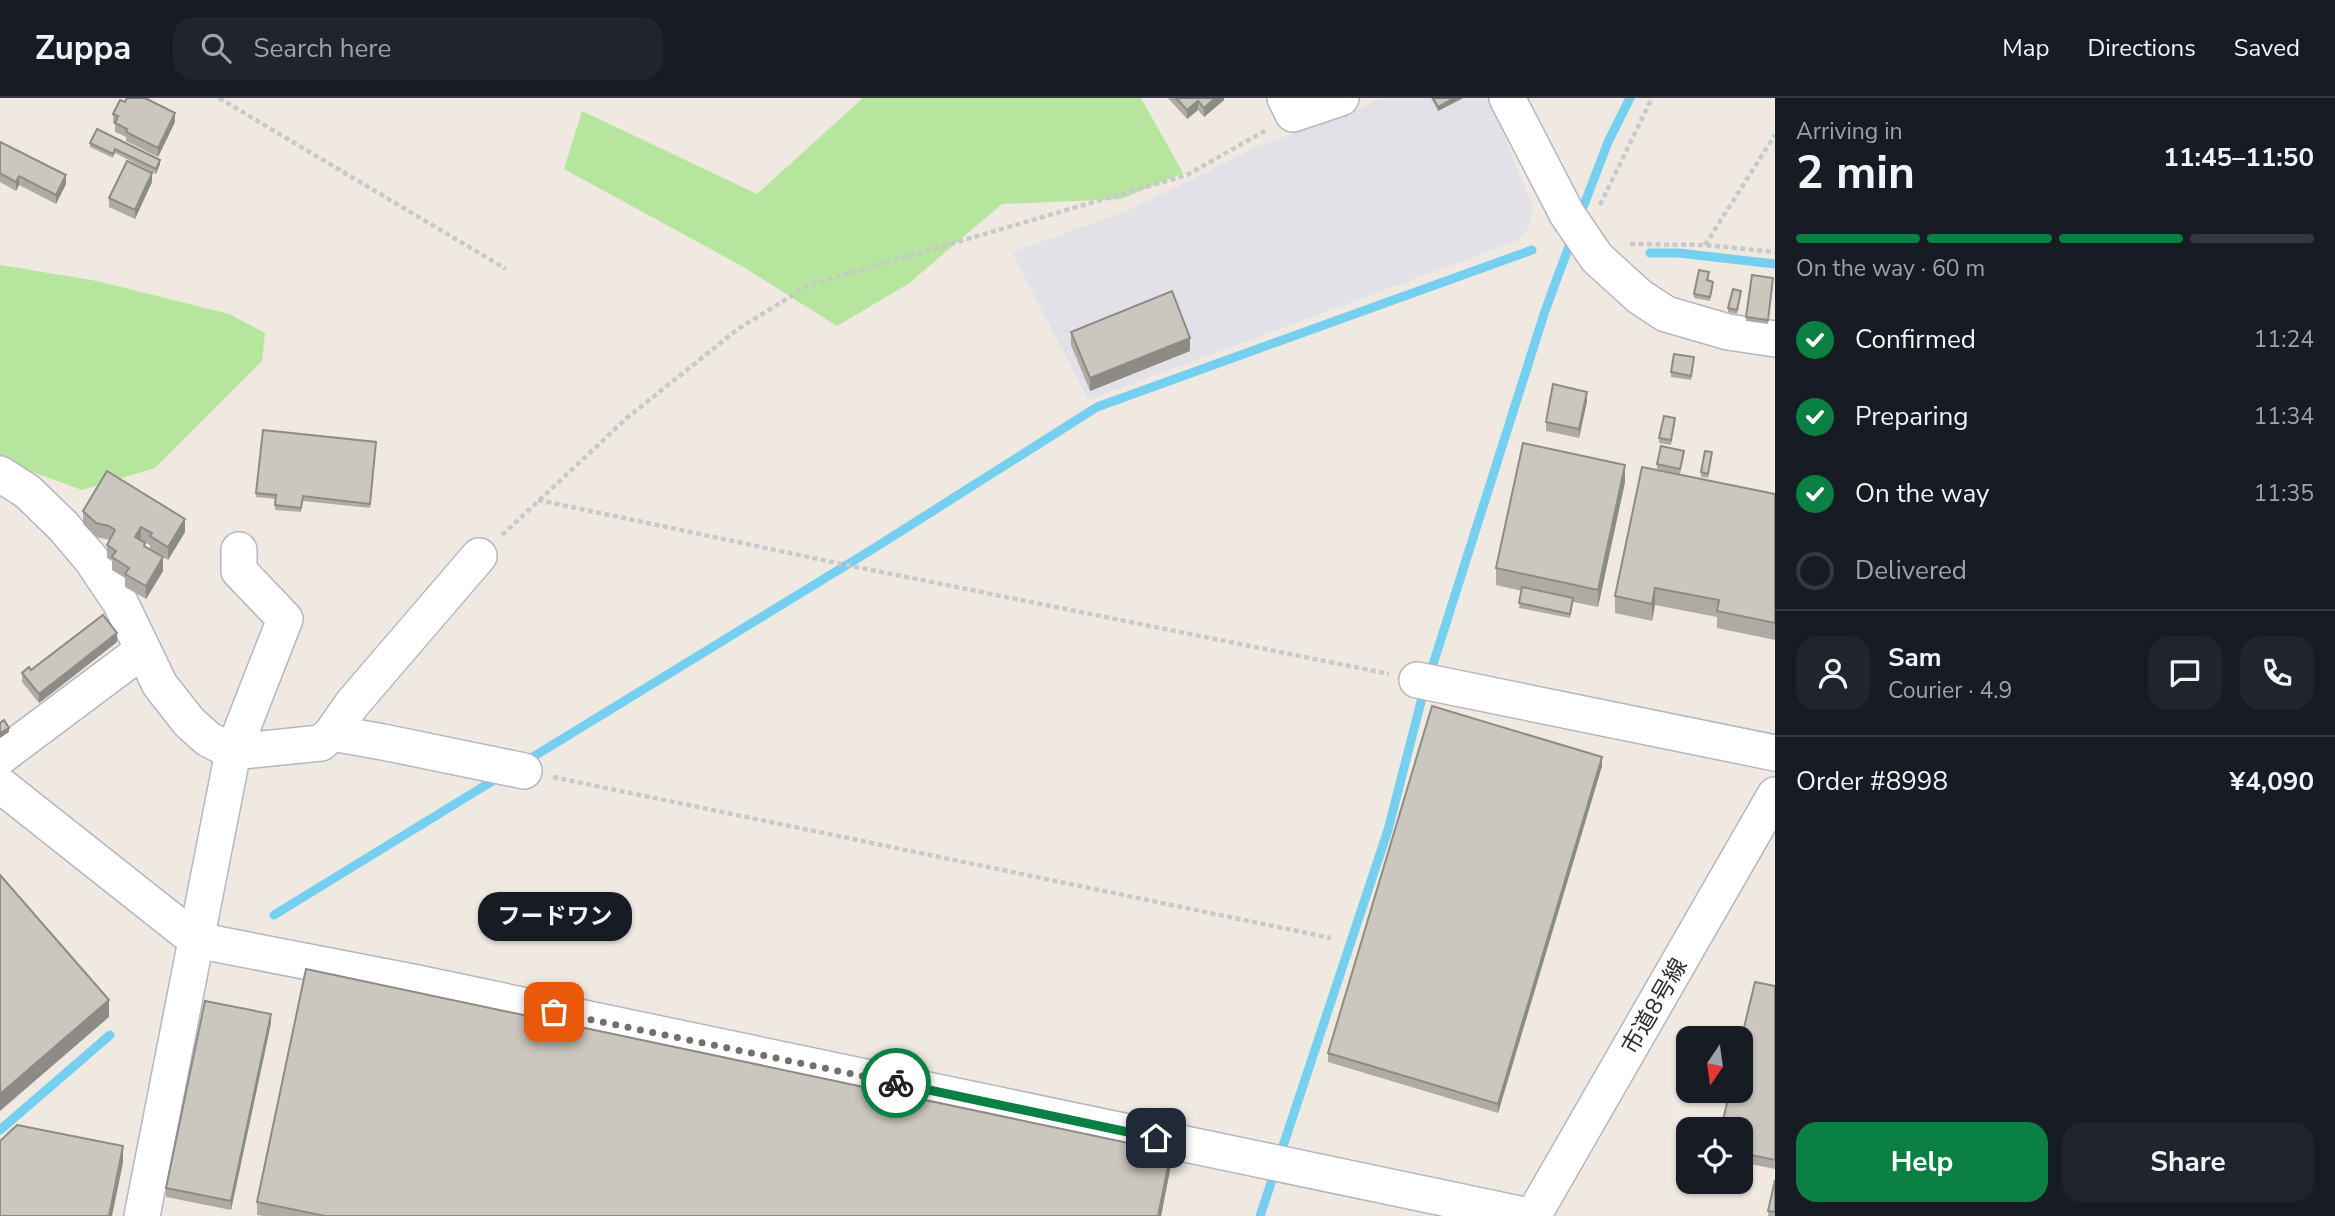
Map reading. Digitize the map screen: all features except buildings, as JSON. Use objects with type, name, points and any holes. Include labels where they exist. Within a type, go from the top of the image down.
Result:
[{"type":"street","points":[[1289,106],[1341,98]]},
{"type":"street","points":[[1507,98],[1584,240],[1640,297],[1666,314],[1728,332],[1775,339]]},
{"type":"street","points":[[0,474],[28,492],[63,526],[91,559],[120,602],[160,685],[189,722],[208,739],[233,752],[321,743],[479,556]]},
{"type":"street","points":[[142,1216],[233,752],[265,690],[285,619],[239,571],[239,550]]},
{"type":"street","points":[[0,757],[143,650]]},
{"type":"street","points":[[1425,682],[1775,752]]},
{"type":"street","points":[[332,733],[508,768]]},
{"type":"street","points":[[0,785],[196,940],[417,983],[1531,1216]]},
{"type":"street","name":"市道8号線","points":[[1531,1216],[1775,795]]},
{"type":"path","points":[[219,98],[506,270]]},
{"type":"path","points":[[1651,98],[1584,240],[1705,245],[1775,252]]},
{"type":"path","points":[[479,556],[628,417],[728,337],[809,285],[1187,175],[1223,156],[1289,106]]},
{"type":"path","points":[[1705,245],[1775,135]]},
{"type":"path","points":[[538,500],[1425,682]]},
{"type":"path","points":[[508,768],[1331,938]]},
{"type":"shaded area","points":[[1382,98],[1489,98],[1533,208],[1529,227],[1519,240],[1088,400],[1012,252],[1125,212],[1259,146],[1350,113]]},
{"type":"green space","points":[[863,98],[1141,98],[1183,173],[1121,199],[1002,204],[908,284],[837,326],[740,265],[564,169],[582,111],[757,194]]},
{"type":"green space","points":[[0,265],[97,281],[229,314],[265,333],[262,361],[155,468],[82,490],[0,460]]},
{"type":"waterway","points":[[1579,218],[1608,142],[1630,98]]},
{"type":"waterway","points":[[1429,677],[1545,311],[1572,238]]},
{"type":"waterway","points":[[523,763],[876,547],[1097,407],[1532,250]]},
{"type":"waterway","points":[[1650,253],[1679,253],[1775,264]]},
{"type":"waterway","points":[[1279,1158],[1388,830],[1424,690]]},
{"type":"waterway","points":[[274,915],[499,777]]},
{"type":"waterway","points":[[0,1130],[110,1035]]},
{"type":"waterway","points":[[1260,1216],[1275,1171]]},
{"type":"way so far","points":[[554,1012],[896,1083]]},
{"type":"place","name":"フードワン","points":[[554,1012]]},
{"type":"route","points":[[896,1083],[1156,1138]]}]
